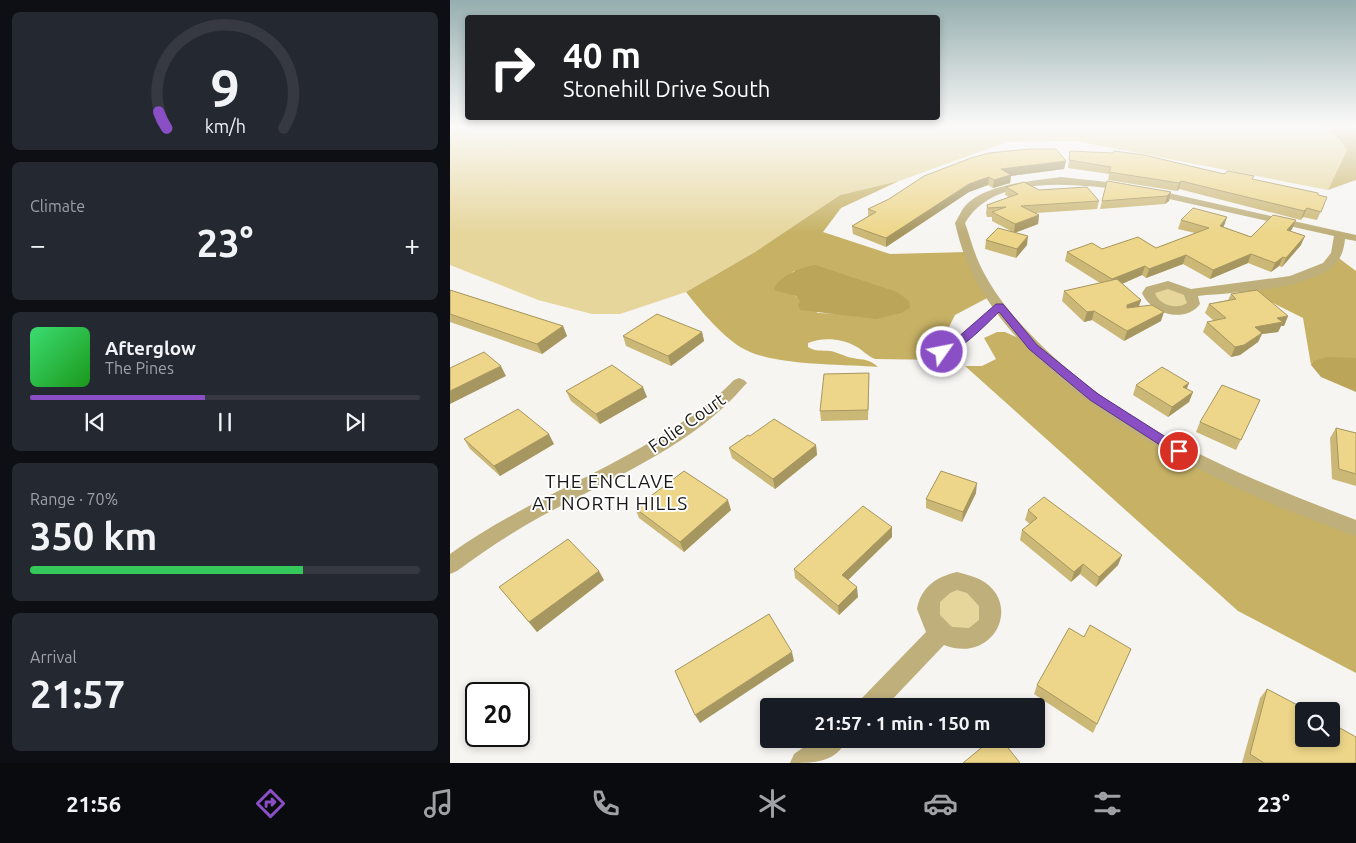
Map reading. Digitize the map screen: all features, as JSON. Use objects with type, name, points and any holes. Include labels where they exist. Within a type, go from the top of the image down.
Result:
[{"type":"street","points":[[1356,238],[1139,189],[1061,180],[1021,185],[986,197],[970,208],[960,223],[968,252],[981,279],[1000,306],[1033,347],[1094,397],[1179,451],[1280,499],[1356,528]]},
{"type":"street","points":[[1189,293],[1267,285],[1318,271],[1336,256],[1340,235]]},
{"type":"street","name":"Folie Court","points":[[450,564],[496,533],[664,442],[726,398],[739,383]]},
{"type":"street","points":[[878,698],[941,632]]},
{"type":"street","points":[[802,763],[823,748]]},
{"type":"lane","points":[[932,353],[952,347],[1000,306]]},
{"type":"shaded area","points":[[450,163],[950,163],[899,181],[840,195],[755,252],[686,292],[620,314],[592,314],[538,300],[450,265]]},
{"type":"shaded area","points":[[1187,163],[1341,163],[1328,190]]},
{"type":"shaded area","points":[[1341,163],[1356,163],[1356,180],[1328,190]]},
{"type":"shaded area","points":[[899,181],[841,208],[823,232],[890,254],[968,252],[991,296],[955,315],[949,327],[944,360],[875,359],[850,343],[832,339],[813,341],[808,343],[808,347],[813,350],[833,352],[866,360],[878,367],[792,362],[759,355],[746,350],[721,332],[686,292],[755,252],[840,195]],"holes":[[[794,271],[842,314],[818,313],[778,283]]]},
{"type":"shaded area","points":[[1336,256],[1356,271],[1356,358],[1313,361],[1311,365],[1303,318],[1265,299],[1248,286],[1299,278]]},
{"type":"shaded area","points":[[815,265],[897,292],[909,301],[910,308],[901,313],[876,319],[800,310],[798,305],[800,301],[796,296],[774,290],[776,285],[785,276]]},
{"type":"shaded area","points":[[1176,287],[1194,304],[1165,308],[1150,290]]},
{"type":"shaded area","points":[[997,332],[1005,332],[1023,340],[1179,451],[1356,528],[1356,673],[1238,611],[965,366],[982,366],[996,359],[984,338]]},
{"type":"shaded area","points":[[1327,357],[1356,358],[1356,392],[1321,377],[1311,365],[1313,361]]},
{"type":"shaded area","points":[[980,588],[985,630],[945,635],[930,598],[935,590]]},
{"type":"building","points":[[959,163],[1053,163],[1001,169],[1011,175],[994,180],[989,177],[969,184],[886,238],[852,226],[876,212],[868,209],[889,199],[924,176]]},
{"type":"building","points":[[1085,163],[1176,163],[1224,174],[1228,171],[1254,176],[1252,179],[1318,193],[1318,195],[1327,197],[1321,212],[1307,208],[1304,211],[1181,181],[1179,183],[1109,172],[1111,167]]},
{"type":"building","points":[[1107,181],[1171,192],[1167,196],[1102,201]]},
{"type":"building","points":[[1024,182],[1039,190],[1087,187],[1099,201],[1021,206],[1039,215],[1015,224],[992,212],[1006,207],[988,208],[987,205],[1018,194],[1006,187]]},
{"type":"building","points":[[1193,208],[1227,217],[1220,226],[1251,237],[1273,215],[1296,220],[1287,230],[1305,236],[1286,258],[1283,257],[1275,263],[1251,254],[1213,270],[1186,255],[1149,269],[1145,266],[1112,279],[1067,252],[1092,243],[1102,249],[1138,237],[1156,248],[1209,228],[1181,220]]},
{"type":"building","points":[[998,228],[1028,236],[1017,249],[986,240]]},
{"type":"building","points":[[1117,279],[1141,300],[1127,305],[1127,308],[1152,305],[1164,312],[1127,331],[1094,311],[1087,312],[1064,291]]},
{"type":"building","points":[[450,290],[563,326],[537,344],[450,314]]},
{"type":"building","points":[[1257,290],[1288,316],[1277,318],[1283,322],[1255,327],[1262,333],[1244,345],[1235,347],[1207,322],[1226,318],[1209,304],[1236,299],[1231,294]]},
{"type":"building","points":[[657,314],[702,332],[668,356],[623,336]]},
{"type":"building","points":[[484,352],[501,366],[450,391],[450,368]]},
{"type":"building","points":[[612,365],[643,387],[596,414],[566,391]]},
{"type":"building","points":[[1162,367],[1189,383],[1183,387],[1193,392],[1172,407],[1136,385]]},
{"type":"building","points":[[869,373],[868,410],[820,411],[824,374]]},
{"type":"building","points":[[1222,385],[1260,400],[1241,440],[1200,422]]},
{"type":"building","points":[[518,409],[549,434],[494,466],[464,439]]},
{"type":"building","points":[[774,419],[816,445],[773,479],[729,448]]},
{"type":"building","points":[[1336,428],[1356,433],[1356,474],[1339,469]]},
{"type":"building","points":[[684,471],[728,500],[680,542],[635,508]]},
{"type":"building","points":[[941,471],[977,483],[963,512],[926,499]]},
{"type":"building","points":[[1044,497],[1122,555],[1099,577],[1083,564],[1074,572],[1022,530],[1037,518],[1028,510]]},
{"type":"building","points":[[863,506],[892,527],[842,575],[857,587],[838,606],[794,569]]},
{"type":"building","points":[[568,539],[599,571],[529,622],[499,587]]},
{"type":"building","points":[[769,614],[792,652],[695,715],[675,671]]},
{"type":"building","points":[[1090,625],[1131,649],[1097,724],[1037,685],[1069,628],[1084,637]]},
{"type":"building","points":[[1267,689],[1295,704],[1295,747],[1340,747],[1340,728],[1356,737],[1356,763],[1264,763],[1250,754]]},
{"type":"building","points":[[981,748],[1008,748],[1020,763],[963,763]]},
{"type":"district","name":"THE ENCLAVE AT NORTH HILLS","points":[[610,492]]},
{"type":"route","points":[[942,352],[952,347],[1000,306],[1033,347],[1094,397],[1179,451]]}]
